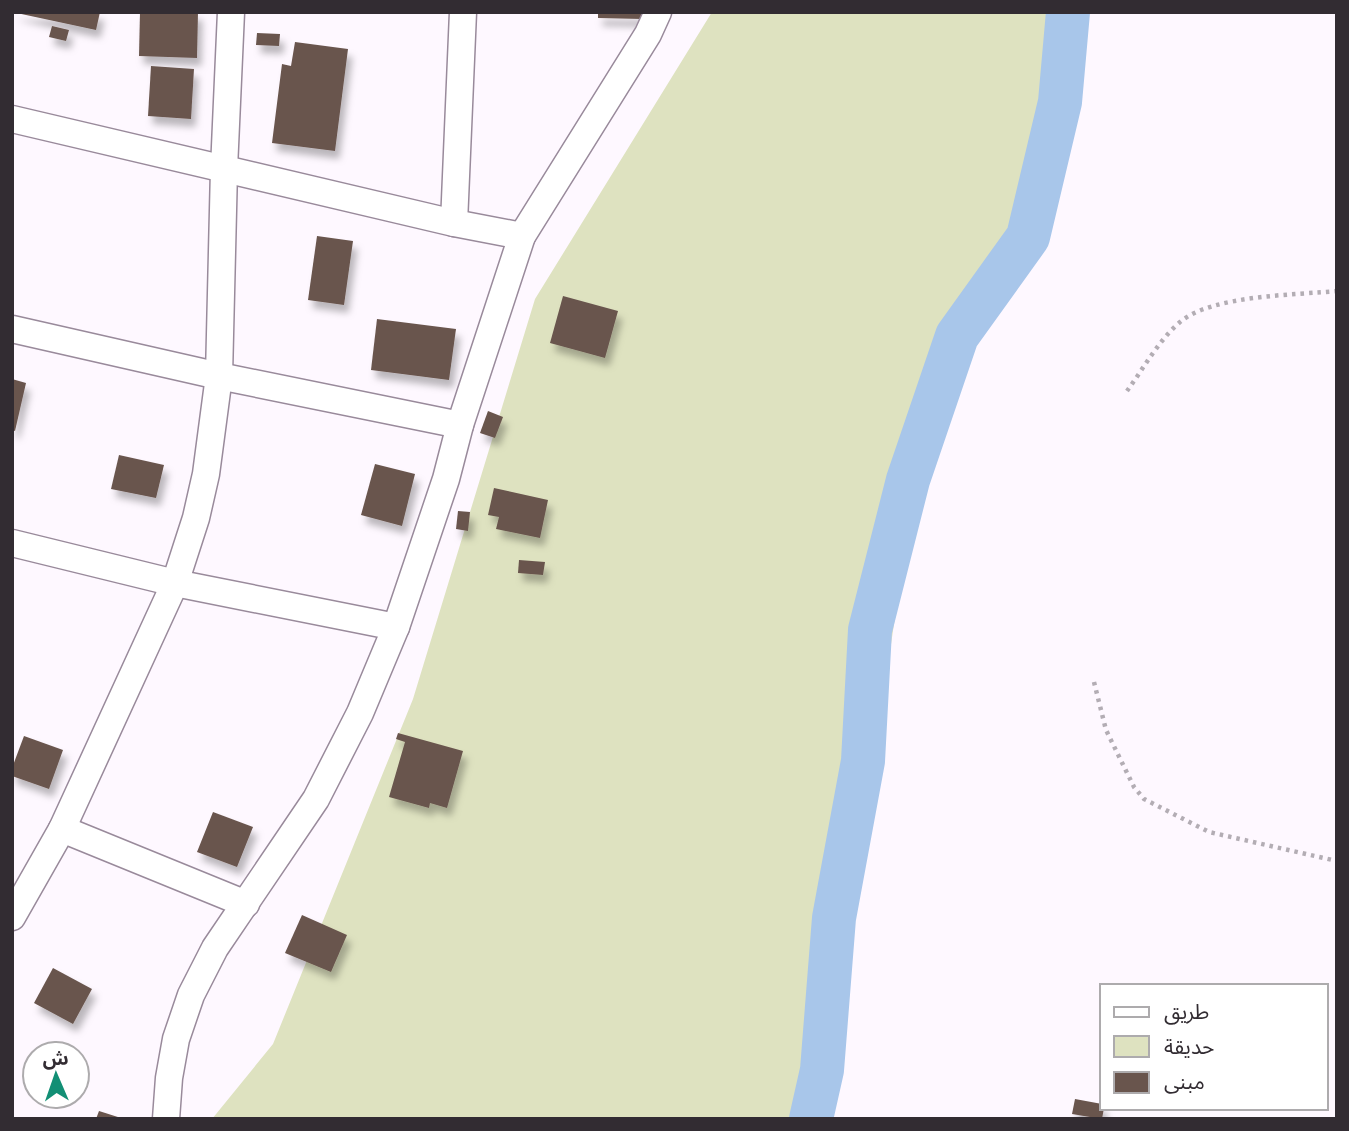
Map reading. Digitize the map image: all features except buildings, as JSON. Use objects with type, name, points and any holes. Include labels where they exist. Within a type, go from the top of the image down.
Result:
[{"type":"street","points":[[12,917],[62,829],[175,583],[196,518],[206,474],[219,376],[231,12]]},
{"type":"street","points":[[454,223],[463,12]]},
{"type":"street","points":[[166,1119],[169,1078],[176,1039],[191,995],[215,948],[316,799],[360,713],[396,627],[446,479],[460,425],[522,236],[648,34],[658,12]]},
{"type":"street","points":[[12,119],[454,223],[522,236]]},
{"type":"street","points":[[12,329],[219,376],[460,425]]},
{"type":"street","points":[[12,543],[175,583],[396,627]]},
{"type":"street","points":[[62,829],[246,904]]},
{"type":"path","points":[[1127,391],[1180,323],[1196,312],[1251,299],[1337,291]]},
{"type":"path","points":[[1094,682],[1106,730],[1134,788],[1144,799],[1209,832],[1337,861]]},
{"type":"green space","points":[[712,12],[1053,12],[1023,213],[907,537],[822,1119],[212,1119],[273,1044],[413,699],[535,299]]},
{"type":"waterway","points":[[811,1119],[822,1070],[834,918],[863,761],[870,630],[908,480],[957,336],[1028,237],[1060,102],[1068,12]]}]
